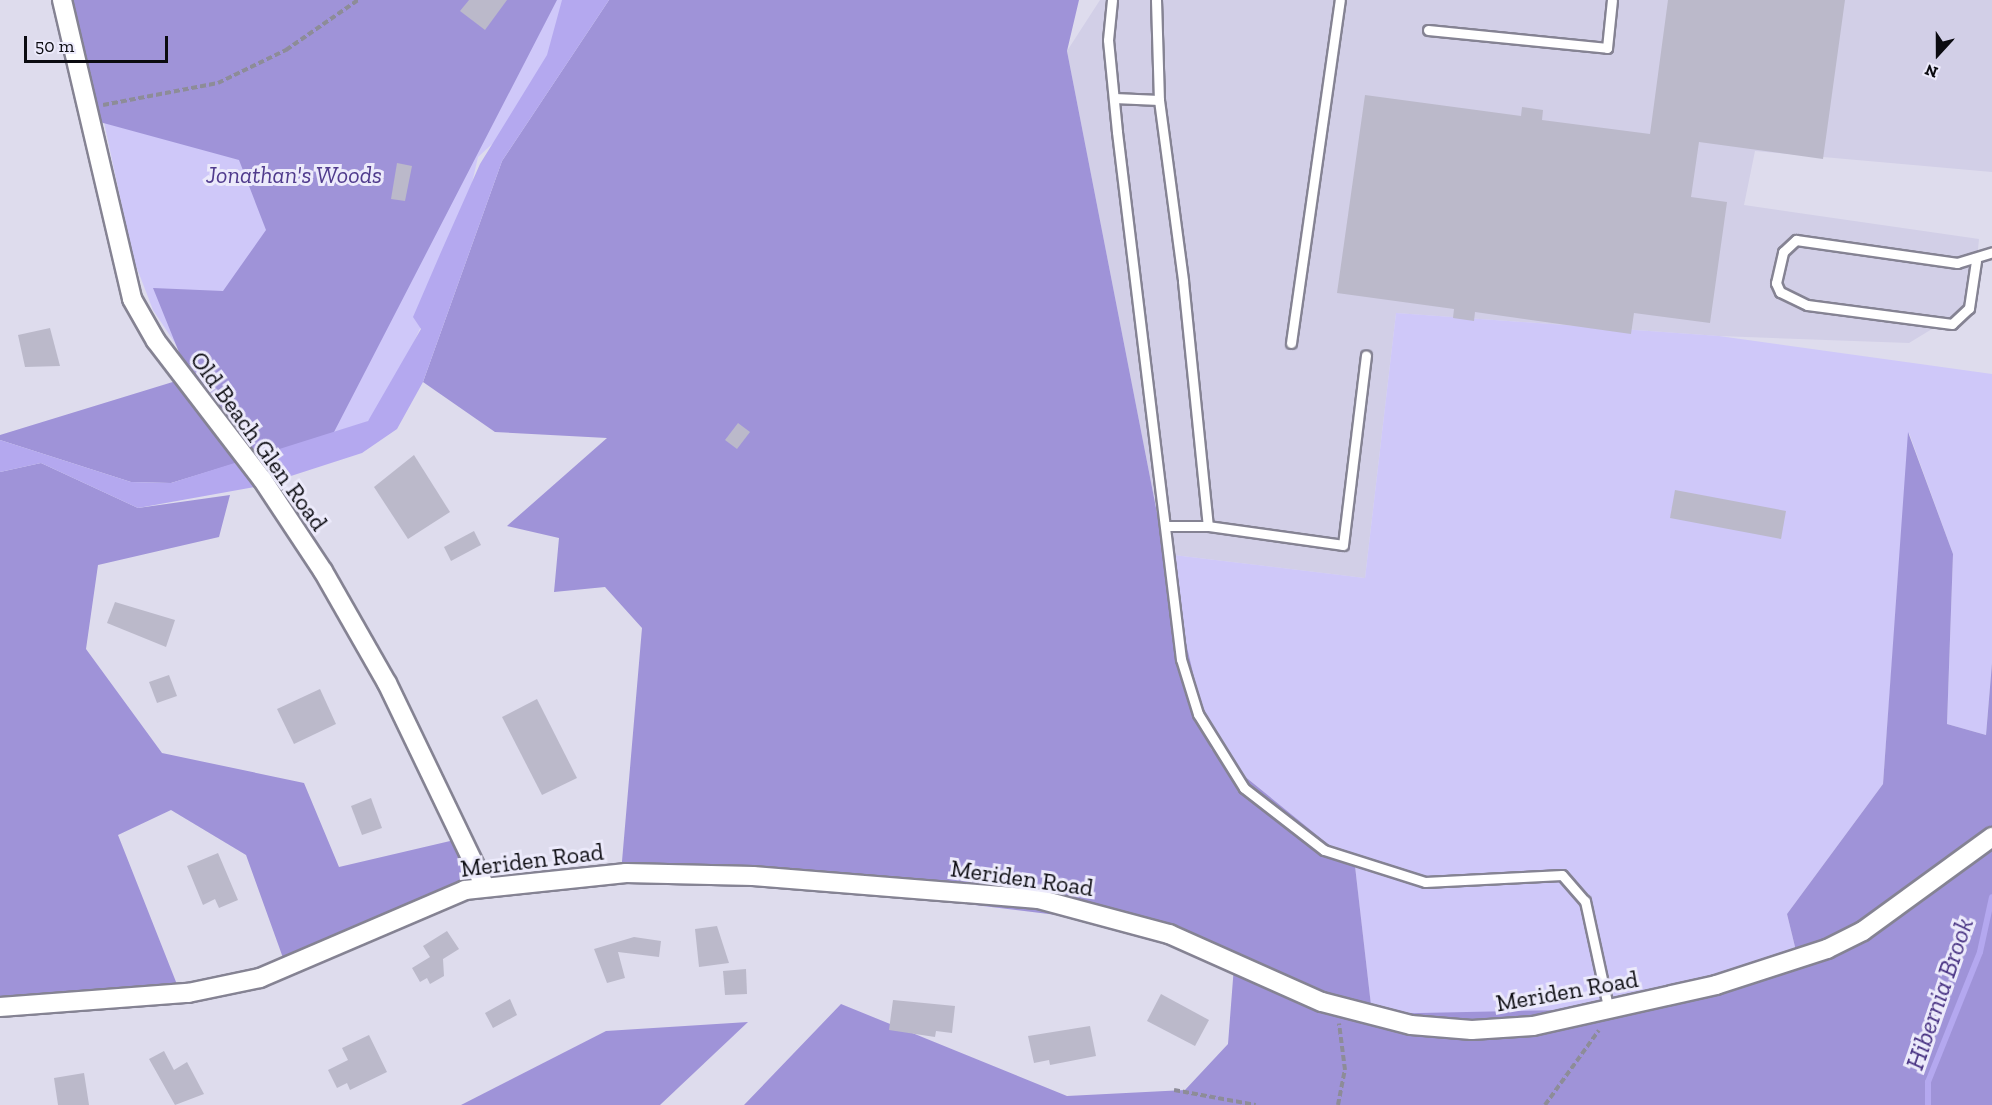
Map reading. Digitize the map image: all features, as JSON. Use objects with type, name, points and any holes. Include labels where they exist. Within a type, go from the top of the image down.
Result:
[{"type":"street","name":"Old Beach Glen Road","points":[[62,0],[84,109],[132,300],[156,341],[277,500],[387,683],[485,887]]},
{"type":"street","name":"Meriden Road","points":[[0,1007],[188,993],[260,978],[318,958],[432,902],[485,887],[626,873],[693,874],[1038,899],[1169,934],[1322,1002],[1411,1025],[1472,1030],[1612,1010],[1777,969],[1827,949],[1872,925],[1992,837]]},
{"type":"lane","points":[[1113,0],[1108,40],[1114,98],[1187,685],[1212,743],[1244,788],[1324,850],[1397,876],[1451,882],[1550,871],[1562,875],[1585,901],[1612,1010]]},
{"type":"lane","points":[[1156,0],[1159,100],[1208,526]]},
{"type":"lane","points":[[1291,344],[1340,0]]},
{"type":"lane","points":[[1428,30],[1607,48],[1612,0]]},
{"type":"lane","points":[[1114,98],[1159,100]]},
{"type":"lane","points":[[1976,261],[1968,308],[1952,324],[1807,305],[1780,292],[1776,283],[1783,252],[1796,240],[1976,261],[1992,252]]},
{"type":"lane","points":[[1167,525],[1208,526],[1343,545],[1366,355]]},
{"type":"path","points":[[84,109],[218,83],[286,50],[358,0]]},
{"type":"path","points":[[1322,1002],[1340,1023],[1345,1070],[1338,1105]]},
{"type":"path","points":[[1545,1105],[1612,1010]]},
{"type":"path","points":[[1174,1090],[1256,1105]]},
{"type":"shaded area","points":[[562,0],[609,0],[502,161],[423,382],[397,429],[362,453],[260,486],[138,508],[41,463],[0,472],[0,440],[131,482],[171,483],[368,421],[421,329],[413,317],[480,164],[547,55]]},
{"type":"shaded area","points":[[1100,0],[1992,0],[1992,172],[1755,151],[1744,205],[1979,239],[1973,304],[1909,343],[1719,336],[1396,313],[1365,578],[1165,554],[1067,51]]},
{"type":"green space","name":"Jonathan's Woods","points":[[61,0],[557,0],[333,434],[171,483],[131,482],[0,440],[0,435],[189,377],[153,288],[223,291],[266,230],[239,160],[85,118]]},
{"type":"green space","name":"Jonathan's Woods","points":[[78,0],[578,0],[514,124],[478,157],[458,244],[387,402],[345,443],[296,465],[177,346],[153,310],[133,258]]},
{"type":"green space","points":[[609,0],[1079,0],[1067,51],[1165,554],[1211,749],[1355,866],[1372,1014],[1614,1009],[1798,959],[1787,914],[1883,784],[1908,432],[1953,554],[1947,724],[1986,735],[1992,663],[1992,1105],[744,1105],[841,1004],[1067,1096],[1185,1090],[1228,1044],[1234,966],[1122,923],[785,882],[621,873],[642,628],[605,587],[554,592],[559,538],[507,526],[607,438],[495,432],[423,382],[502,161]]},
{"type":"green space","points":[[1396,313],[1719,336],[1992,374],[1992,663],[1986,735],[1947,724],[1953,554],[1909,433],[1883,784],[1787,914],[1798,959],[1614,1009],[1372,1015],[1355,866],[1211,749],[1165,554],[1365,578]]},
{"type":"green space","points":[[41,463],[138,508],[230,495],[219,537],[98,565],[86,649],[162,753],[304,783],[339,867],[463,838],[479,886],[287,969],[246,855],[171,810],[118,835],[180,992],[0,1006],[0,472]]},
{"type":"green space","points":[[748,1022],[660,1105],[461,1105],[606,1031]]},
{"type":"building","points":[[469,0],[507,0],[485,30],[460,11]]},
{"type":"building","points":[[1668,0],[1845,0],[1823,159],[1699,142],[1691,197],[1727,202],[1710,323],[1634,313],[1631,334],[1475,312],[1474,321],[1453,318],[1454,309],[1337,293],[1365,95],[1521,116],[1522,107],[1543,110],[1542,120],[1650,134]]},
{"type":"building","points":[[397,163],[412,166],[405,201],[391,199]]},
{"type":"building","points":[[50,328],[60,366],[25,367],[18,335]]},
{"type":"building","points":[[738,423],[750,432],[737,449],[725,440]]},
{"type":"building","points":[[414,455],[450,512],[408,539],[374,487]]},
{"type":"building","points":[[1675,490],[1786,511],[1781,539],[1670,518]]},
{"type":"building","points":[[474,531],[481,545],[451,561],[444,547]]},
{"type":"building","points":[[115,602],[175,620],[166,647],[107,623]]},
{"type":"building","points":[[169,675],[177,696],[157,703],[149,682]]},
{"type":"building","points":[[320,689],[336,724],[294,744],[277,709]]},
{"type":"building","points":[[537,699],[577,778],[542,795],[502,717]]},
{"type":"building","points":[[371,798],[382,828],[362,835],[351,806]]},
{"type":"building","points":[[218,853],[238,900],[219,908],[215,899],[203,905],[187,866]]},
{"type":"building","points":[[717,926],[729,963],[699,967],[695,929]]},
{"type":"building","points":[[447,931],[459,949],[443,959],[444,976],[430,984],[427,978],[420,982],[412,968],[430,957],[423,946]]},
{"type":"building","points":[[634,937],[661,941],[659,957],[618,952],[625,978],[607,983],[594,949]]},
{"type":"building","points":[[746,969],[747,994],[725,995],[723,971]]},
{"type":"building","points":[[1161,994],[1209,1020],[1195,1046],[1147,1021]]},
{"type":"building","points":[[510,999],[517,1015],[493,1028],[485,1013]]},
{"type":"building","points":[[893,1000],[955,1006],[952,1033],[936,1031],[935,1037],[889,1030]]},
{"type":"building","points":[[1090,1026],[1096,1056],[1050,1065],[1049,1060],[1034,1063],[1028,1036]]},
{"type":"building","points":[[369,1035],[387,1072],[350,1090],[347,1083],[337,1088],[328,1070],[348,1060],[342,1048]]},
{"type":"building","points":[[164,1051],[174,1070],[187,1062],[204,1094],[175,1105],[149,1059]]},
{"type":"building","points":[[84,1073],[89,1105],[58,1105],[54,1078]]},
{"type":"waterway","name":"Hibernia Brook","points":[[1928,1105],[1928,1082],[1980,952],[1992,897]]}]
